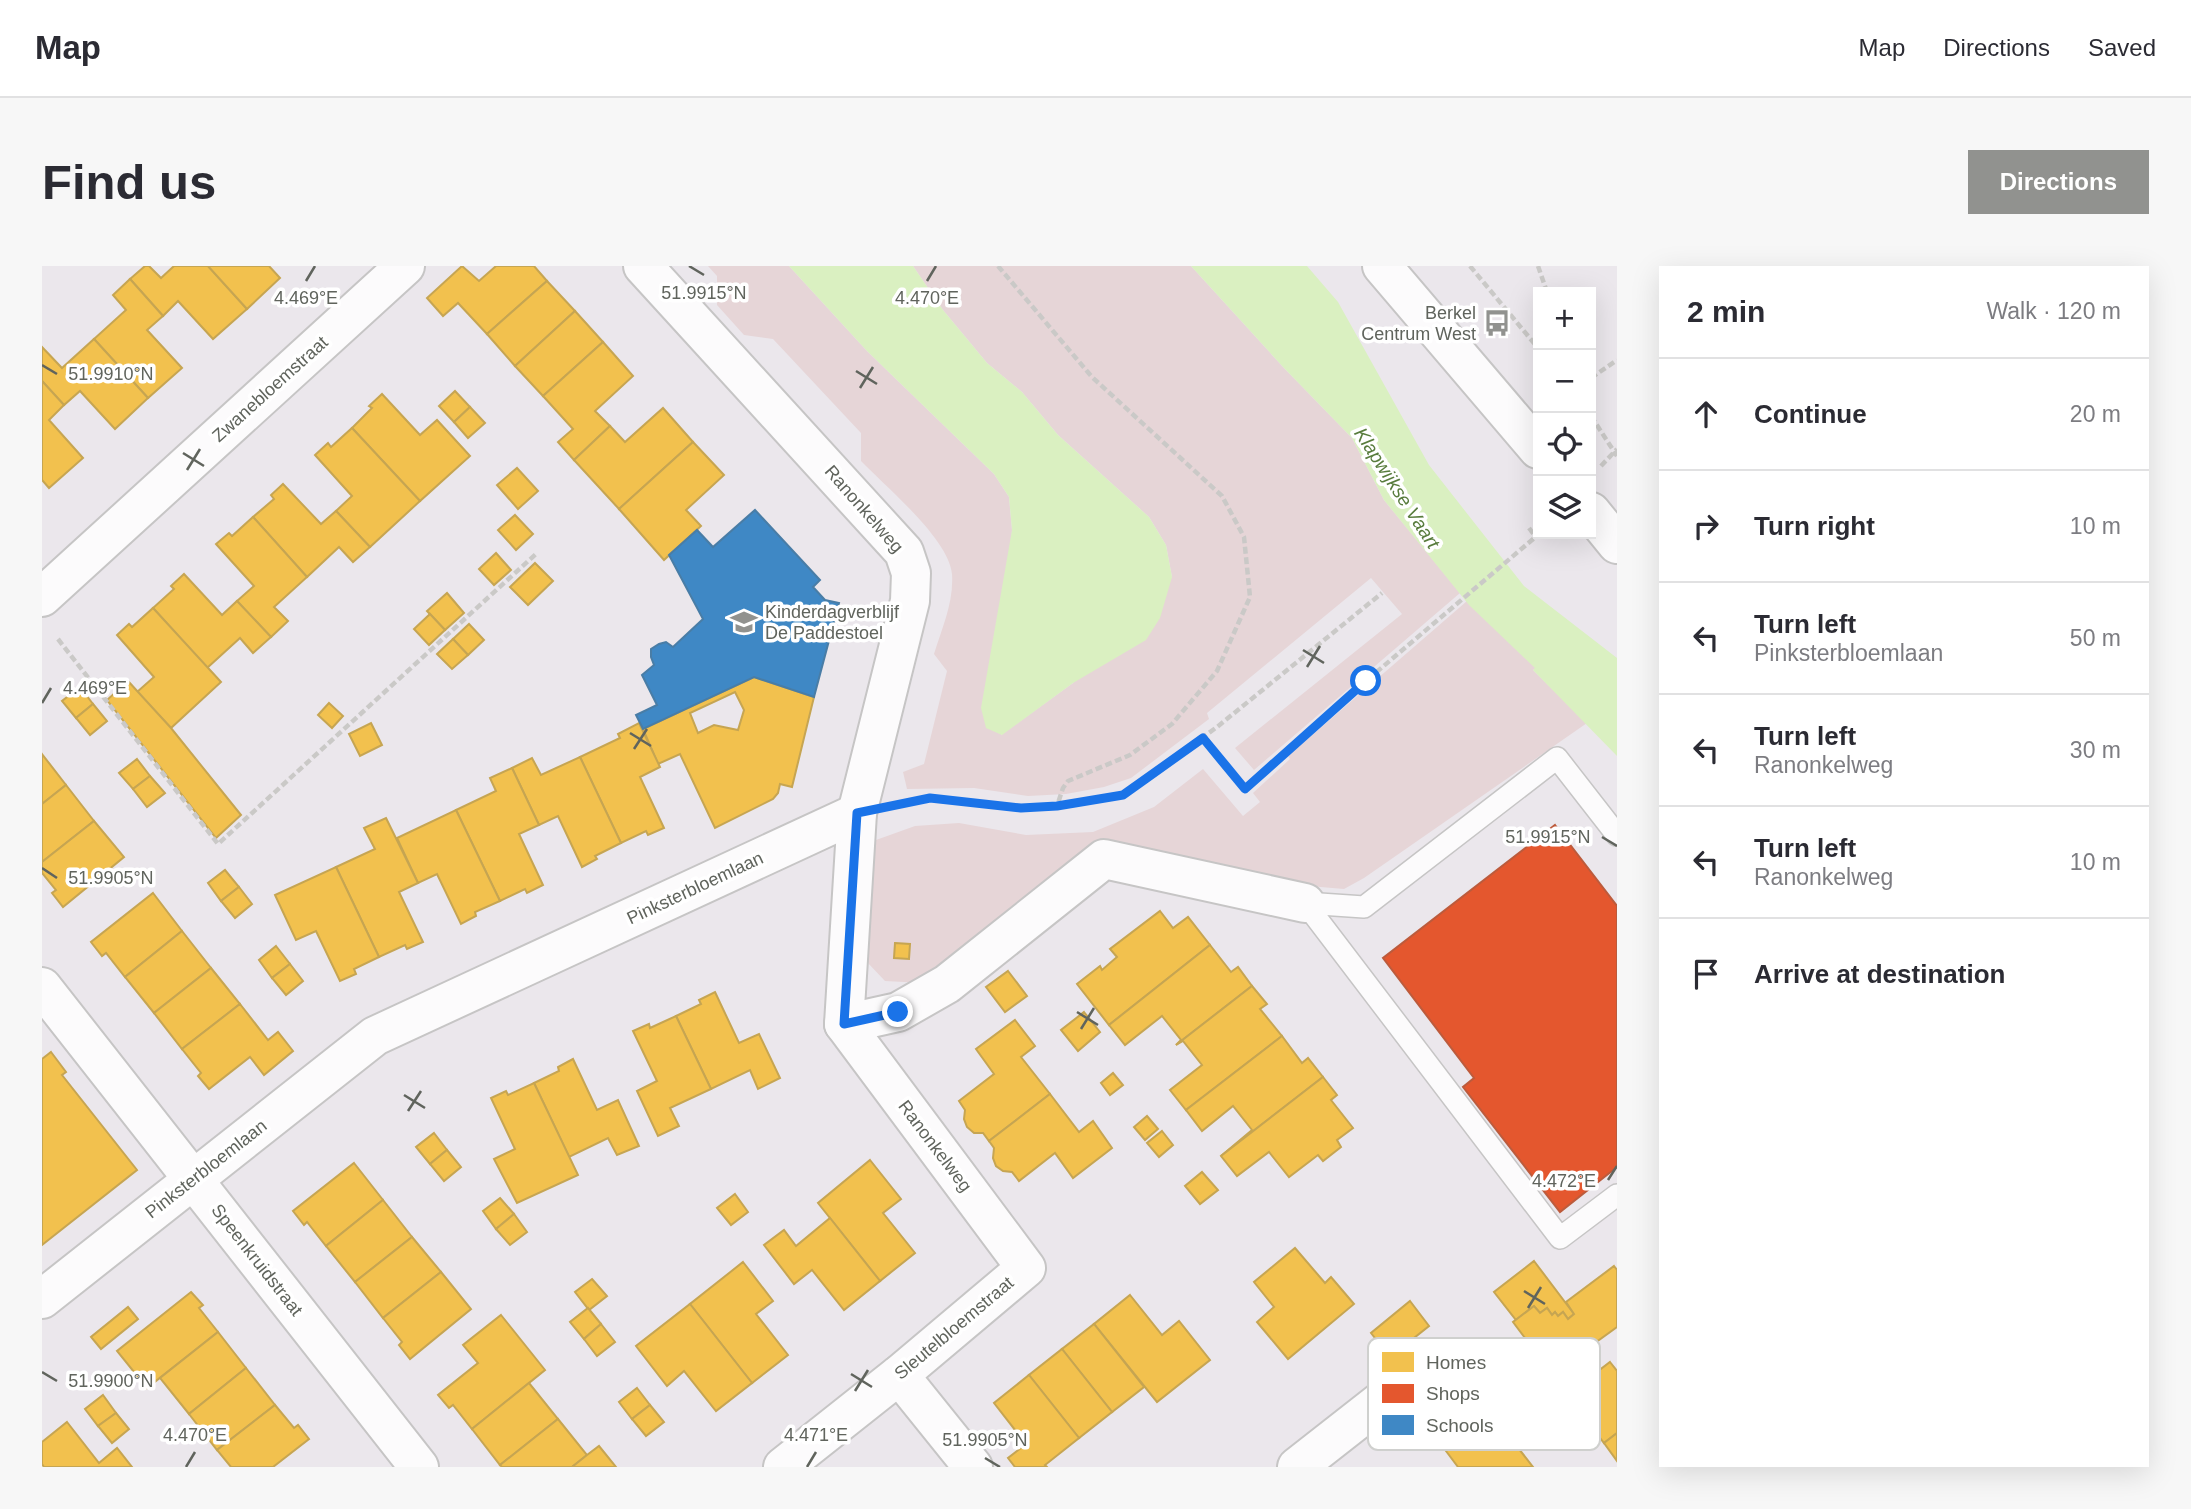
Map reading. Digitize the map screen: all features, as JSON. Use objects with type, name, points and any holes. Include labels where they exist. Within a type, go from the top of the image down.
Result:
[{"type":"street","name":"Zwanebloemstraat","points":[[46,613],[405,266]]},
{"type":"street","name":"Ranonkelweg","points":[[643,266],[904,552],[911,573],[910,601],[857,813],[844,1024],[1026,1268]]},
{"type":"street","points":[[1382,266],[1533,443]]},
{"type":"street","points":[[1596,518],[1617,544]]},
{"type":"street","name":"Pinksterbloemlaan","points":[[42,1299],[375,1036],[857,813]]},
{"type":"street","points":[[844,1024],[898,1012],[947,984],[1104,859],[1305,904]]},
{"type":"street","name":"Speenkruidstraat","points":[[42,987],[419,1467]]},
{"type":"street","name":"Sleutelbloemstraat","points":[[783,1467],[899,1375],[1026,1268]]},
{"type":"street","points":[[899,1375],[973,1467]]},
{"type":"street","points":[[1297,1467],[1368,1411]]},
{"type":"lane","points":[[1305,904],[1363,907],[1557,758],[1617,835]]},
{"type":"lane","points":[[1305,904],[1560,1238],[1617,1195]]},
{"type":"path","points":[[998,266],[1092,377],[1222,496],[1244,537],[1250,597],[1217,671],[1172,724],[1130,755],[1068,781],[1057,806]]},
{"type":"path","points":[[1470,266],[1533,342]]},
{"type":"path","points":[[1538,266],[1545,287]]},
{"type":"path","points":[[1596,375],[1617,360]]},
{"type":"path","points":[[1596,423],[1616,452],[1596,472]]},
{"type":"path","points":[[1529,528],[1533,532]]},
{"type":"path","points":[[1203,738],[1245,789],[1533,538]]},
{"type":"path","points":[[46,613],[218,845],[537,553]]},
{"type":"path","points":[[857,813],[930,798],[1021,808],[1057,806],[1123,795],[1203,738],[1382,593]]},
{"type":"shaded area","points":[[708,266],[789,266],[867,351],[994,474],[1009,497],[1012,530],[1001,735],[1073,683],[1172,577],[1166,545],[1149,517],[1058,435],[1022,392],[987,363],[943,310],[913,266],[1191,266],[1352,438],[1384,500],[1460,593],[1254,770],[1235,748],[1402,614],[1371,578],[1207,713],[1209,719],[1131,778],[1104,787],[1066,794],[1028,796],[974,788],[907,789],[903,772],[924,764],[947,671],[934,654],[951,595],[952,574],[948,560],[928,530],[861,461],[861,433],[773,339],[744,335],[717,305],[717,276]]},
{"type":"shaded area","points":[[1467,601],[1536,668],[1533,670],[1587,723],[1364,878],[1344,889],[1309,886],[1100,840],[923,983],[885,981],[867,962],[869,878],[876,840],[915,826],[959,823],[1026,835],[1093,832],[1154,807],[1203,769],[1243,816],[1260,802],[1253,793],[1290,759],[1288,756]]},
{"type":"water","points":[[789,266],[913,266],[943,310],[987,363],[1022,392],[1058,435],[1149,517],[1166,545],[1172,577],[1160,618],[1146,640],[1073,683],[1002,735],[986,728],[981,708],[1012,530],[1009,497],[994,474],[867,351]]},
{"type":"water","name":"Klapwijkse Vaart","points":[[1191,266],[1307,266],[1338,302],[1429,465],[1524,586],[1617,658],[1617,756],[1533,670],[1535,668],[1469,605],[1384,500],[1352,438]]},
{"type":"building: Homes","points":[[145,266],[149,266],[161,278],[174,266],[208,266],[247,309],[213,339],[178,301],[163,316],[130,279]]},
{"type":"building: Homes","points":[[208,266],[269,266],[280,278],[247,309]]},
{"type":"building: Homes","points":[[462,266],[479,281],[496,266],[534,266],[547,281],[487,334],[458,303],[443,316],[427,298]]},
{"type":"building: Homes","points":[[130,279],[163,316],[147,330],[182,368],[148,398],[94,339],[126,310],[113,295]]},
{"type":"building: Homes","points":[[547,281],[575,311],[515,366],[487,334]]},
{"type":"building: Homes","points":[[575,311],[603,342],[543,396],[515,366]]},
{"type":"building: Homes","points":[[94,339],[148,398],[115,429],[80,391],[64,405],[42,381],[42,347],[62,368]]},
{"type":"building: Homes","points":[[603,342],[633,376],[595,411],[610,426],[574,460],[558,442],[573,429],[543,396]]},
{"type":"building: Homes","points":[[42,381],[64,405],[49,420],[83,458],[49,488],[42,480]]},
{"type":"building: Homes","points":[[455,391],[470,407],[454,422],[439,406]]},
{"type":"building: Homes","points":[[382,394],[420,435],[437,420],[470,456],[420,501],[352,428]]},
{"type":"building: Homes","points":[[470,407],[485,423],[468,438],[454,422]]},
{"type":"building: Homes","points":[[663,408],[693,442],[619,509],[574,460],[610,426],[625,442]]},
{"type":"building: Homes","points":[[352,428],[420,501],[370,547],[336,511],[352,496],[315,455],[328,443],[331,447]]},
{"type":"building: Homes","points":[[693,442],[724,475],[686,510],[701,526],[664,560],[619,509]]},
{"type":"building: Homes","points":[[517,468],[538,491],[518,509],[497,485]]},
{"type":"building: Homes","points":[[283,484],[321,524],[336,511],[370,547],[353,562],[339,547],[307,577],[253,517],[274,499],[271,495]]},
{"type":"building: Homes","points":[[515,515],[533,534],[516,550],[498,530]]},
{"type":"building: Homes","points":[[253,517],[307,577],[274,607],[288,621],[271,637],[237,601],[254,586],[216,544],[229,533],[232,536]]},
{"type":"building: Homes","points":[[496,553],[511,570],[494,585],[479,569]]},
{"type":"building: Homes","points":[[535,563],[553,581],[528,605],[510,587]]},
{"type":"building: Homes","points":[[184,574],[222,615],[237,601],[271,637],[253,653],[240,638],[207,668],[153,608],[174,589],[171,586]]},
{"type":"building: Homes","points":[[447,593],[464,613],[445,630],[427,611]]},
{"type":"building: Homes","points":[[153,608],[221,682],[171,728],[137,692],[154,677],[117,635],[129,624],[132,627]]},
{"type":"building: Homes","points":[[430,614],[445,630],[429,645],[414,629]]},
{"type":"building: Homes","points":[[469,624],[484,640],[468,655],[453,639]]},
{"type":"building: Homes","points":[[453,639],[468,655],[452,669],[437,654]]},
{"type":"building: Homes","points":[[754,677],[814,697],[792,787],[780,784],[773,799],[715,828],[680,754],[658,764],[643,729]],"holes":[[[735,692],[744,710],[738,730],[714,725],[698,733],[690,713]]]},
{"type":"building: Homes","points":[[128,681],[171,728],[241,815],[216,838],[107,700]]},
{"type":"building: Homes","points":[[80,687],[93,704],[76,718],[62,701]]},
{"type":"building: Homes","points":[[329,703],[343,716],[332,728],[318,715]]},
{"type":"building: Homes","points":[[93,704],[107,721],[90,735],[76,718]]},
{"type":"building: Homes","points":[[371,723],[382,745],[360,756],[349,734]]},
{"type":"building: Homes","points":[[639,723],[660,767],[640,777],[664,828],[648,835],[646,831],[621,843],[580,757],[620,738],[618,734]]},
{"type":"building: Homes","points":[[42,754],[66,785],[42,804]]},
{"type":"building: Homes","points":[[580,757],[621,843],[595,856],[597,859],[582,867],[558,816],[539,825],[512,768],[532,758],[541,775]]},
{"type":"building: Homes","points":[[137,759],[150,776],[133,789],[119,773]]},
{"type":"building: Homes","points":[[512,768],[539,825],[519,834],[543,885],[527,893],[525,889],[500,901],[456,810],[496,791],[490,778]]},
{"type":"building: Homes","points":[[150,776],[165,793],[147,807],[133,789]]},
{"type":"building: Homes","points":[[66,785],[94,821],[42,862],[42,804]]},
{"type":"building: Homes","points":[[456,810],[500,901],[475,912],[476,916],[461,924],[437,874],[418,883],[397,838]]},
{"type":"building: Homes","points":[[386,818],[418,883],[399,892],[423,942],[407,949],[405,945],[379,957],[336,867],[375,849],[364,828]]},
{"type":"building: Homes","points":[[94,821],[124,857],[63,907],[52,893],[56,890],[42,873],[42,862]]},
{"type":"building: Homes","points":[[336,867],[379,957],[354,969],[356,974],[340,981],[316,931],[296,940],[275,895]]},
{"type":"building: Homes","points":[[225,870],[239,887],[221,901],[208,883]]},
{"type":"building: Homes","points":[[239,887],[252,904],[235,918],[221,901]]},
{"type":"building: Homes","points":[[153,893],[182,931],[125,977],[106,953],[102,956],[91,942]]},
{"type":"building: Homes","points":[[1160,911],[1173,928],[1188,917],[1210,945],[1109,1025],[1077,984],[1100,966],[1102,970],[1117,957],[1110,949]]},
{"type":"building: Homes","points":[[182,931],[211,968],[154,1013],[125,977]]},
{"type":"building: Homes","points":[[895,943],[910,944],[909,959],[894,958]]},
{"type":"building: Homes","points":[[1210,945],[1231,972],[1238,967],[1252,986],[1176,1045],[1181,1040],[1162,1016],[1125,1045],[1109,1025]]},
{"type":"building: Homes","points":[[276,946],[290,964],[272,978],[259,960]]},
{"type":"building: Homes","points":[[290,964],[303,981],[286,995],[272,978]]},
{"type":"building: Homes","points":[[211,968],[240,1004],[182,1049],[154,1013]]},
{"type":"building: Homes","points":[[1008,971],[1027,996],[1005,1012],[986,987]]},
{"type":"building: Homes","points":[[1252,986],[1267,1004],[1260,1009],[1282,1036],[1186,1110],[1170,1090],[1202,1065],[1183,1041],[1176,1045]]},
{"type":"building: Homes","points":[[715,992],[739,1043],[759,1034],[780,1078],[758,1089],[750,1070],[711,1089],[676,1016],[701,1004],[699,1000]]},
{"type":"building: Homes","points":[[240,1004],[268,1040],[278,1032],[293,1051],[264,1075],[250,1057],[209,1089],[198,1076],[201,1073],[182,1049]]},
{"type":"building: Homes","points":[[1084,1012],[1100,1032],[1078,1051],[1061,1030]]},
{"type":"building: Homes","points":[[676,1016],[711,1089],[670,1108],[679,1126],[658,1136],[637,1091],[657,1081],[633,1031],[649,1024],[650,1028]]},
{"type":"building: Homes","points":[[1015,1020],[1035,1046],[1021,1057],[1050,1094],[989,1141],[983,1133],[974,1133],[967,1127],[965,1110],[959,1101],[994,1074],[976,1049]]},
{"type":"building: Homes","points":[[1282,1036],[1302,1063],[1308,1058],[1323,1077],[1221,1156],[1252,1130],[1233,1106],[1202,1131],[1186,1110]]},
{"type":"building: Homes","points":[[51,1052],[66,1072],[62,1075],[137,1170],[42,1245],[42,1059]]},
{"type":"building: Homes","points":[[573,1059],[597,1110],[618,1100],[639,1146],[617,1155],[608,1138],[569,1157],[534,1083],[559,1071],[558,1067]]},
{"type":"building: Homes","points":[[1113,1073],[1123,1085],[1110,1095],[1101,1083]]},
{"type":"building: Homes","points":[[1323,1077],[1337,1095],[1331,1100],[1353,1128],[1337,1140],[1341,1147],[1323,1161],[1318,1155],[1289,1177],[1269,1152],[1237,1176],[1221,1156]]},
{"type":"building: Homes","points":[[534,1083],[578,1175],[517,1203],[494,1159],[515,1149],[491,1098],[506,1091],[508,1095]]},
{"type":"building: Homes","points":[[1050,1094],[1079,1132],[1093,1121],[1112,1148],[1073,1178],[1055,1153],[1019,1181],[1012,1172],[1003,1171],[996,1166],[994,1148],[989,1141]]},
{"type":"building: Homes","points":[[1147,1116],[1158,1129],[1145,1140],[1134,1127]]},
{"type":"building: Homes","points":[[1162,1131],[1173,1145],[1159,1157],[1147,1143]]},
{"type":"building: Homes","points":[[434,1133],[447,1150],[430,1164],[416,1147]]},
{"type":"building: Homes","points":[[447,1150],[461,1167],[444,1181],[430,1164]]},
{"type":"building: Homes","points":[[870,1160],[901,1199],[883,1213],[915,1253],[880,1281],[818,1203]]},
{"type":"building: Homes","points":[[354,1163],[383,1200],[326,1246],[307,1222],[304,1225],[293,1211]]},
{"type":"building: Homes","points":[[1202,1172],[1218,1190],[1200,1204],[1185,1186]]},
{"type":"building: Homes","points":[[735,1194],[748,1212],[731,1225],[717,1208]]},
{"type":"building: Homes","points":[[500,1198],[514,1214],[496,1229],[483,1211]]},
{"type":"building: Homes","points":[[383,1200],[412,1237],[355,1282],[326,1246]]},
{"type":"building: Homes","points":[[514,1214],[527,1232],[510,1245],[496,1229]]},
{"type":"building: Homes","points":[[830,1218],[880,1281],[844,1310],[812,1270],[794,1284],[764,1245],[784,1230],[796,1246]]},
{"type":"building: Homes","points":[[412,1237],[441,1272],[383,1318],[355,1282]]},
{"type":"building: Homes","points":[[1295,1248],[1325,1283],[1331,1277],[1354,1304],[1288,1359],[1257,1322],[1274,1307],[1254,1282]]},
{"type":"building: Homes","points":[[1534,1261],[1574,1314],[1568,1319],[1563,1312],[1558,1316],[1555,1312],[1552,1315],[1547,1308],[1540,1313],[1534,1306],[1516,1320],[1494,1292]]},
{"type":"building: Homes","points":[[743,1262],[773,1301],[756,1314],[788,1355],[752,1383],[690,1304]]},
{"type":"building: Homes","points":[[1614,1266],[1617,1270],[1617,1327],[1600,1339],[1525,1338],[1513,1322],[1534,1306],[1540,1313],[1547,1308],[1552,1315],[1555,1312],[1558,1316],[1563,1312],[1568,1319],[1574,1314],[1566,1302]]},
{"type":"building: Homes","points":[[441,1272],[471,1309],[410,1359],[399,1345],[402,1342],[383,1318]]},
{"type":"building: Homes","points":[[592,1279],[607,1296],[589,1310],[575,1292]]},
{"type":"building: Homes","points":[[191,1292],[203,1305],[199,1308],[218,1332],[147,1388],[117,1351]]},
{"type":"building: Homes","points":[[1130,1295],[1162,1335],[1179,1321],[1210,1360],[1157,1402],[1094,1324]]},
{"type":"building: Homes","points":[[1410,1301],[1429,1326],[1414,1338],[1375,1338],[1371,1333]]},
{"type":"building: Homes","points":[[690,1304],[752,1383],[716,1411],[684,1371],[667,1386],[636,1346]]},
{"type":"building: Homes","points":[[128,1307],[138,1319],[101,1349],[91,1337]]},
{"type":"building: Homes","points":[[588,1308],[601,1324],[584,1339],[570,1322]]},
{"type":"building: Homes","points":[[501,1315],[545,1370],[472,1429],[453,1405],[449,1408],[438,1395],[478,1363],[463,1345]]},
{"type":"building: Homes","points":[[601,1324],[615,1342],[597,1356],[584,1339]]},
{"type":"building: Homes","points":[[1094,1324],[1144,1387],[1112,1412],[1062,1349]]},
{"type":"building: Homes","points":[[218,1332],[246,1368],[189,1414],[160,1378]]},
{"type":"building: Homes","points":[[1062,1349],[1112,1412],[1079,1438],[1029,1375]]},
{"type":"building: Homes","points":[[1610,1362],[1617,1371],[1617,1433],[1604,1443],[1600,1438],[1600,1370]]},
{"type":"building: Homes","points":[[246,1368],[275,1405],[217,1450],[189,1414]]},
{"type":"building: Homes","points":[[1029,1375],[1079,1438],[1045,1465],[1047,1467],[1015,1467],[1008,1458],[1026,1444],[994,1403]]},
{"type":"building: Homes","points":[[529,1383],[558,1419],[500,1465],[472,1429]]},
{"type":"building: Homes","points":[[637,1388],[650,1405],[632,1419],[619,1402]]},
{"type":"building: Homes","points":[[103,1395],[116,1413],[98,1426],[85,1409]]},
{"type":"building: Homes","points":[[275,1405],[294,1428],[298,1425],[309,1439],[273,1467],[231,1467],[217,1450]]},
{"type":"building: Homes","points":[[650,1405],[664,1422],[646,1436],[632,1419]]},
{"type":"building: Homes","points":[[116,1413],[129,1429],[112,1443],[98,1426]]},
{"type":"building: Homes","points":[[558,1419],[587,1455],[572,1467],[500,1465]]},
{"type":"building: Homes","points":[[67,1422],[99,1463],[117,1448],[132,1467],[44,1467],[42,1442]]},
{"type":"building: Homes","points":[[1617,1433],[1617,1461],[1604,1443]]},
{"type":"building: Homes","points":[[599,1446],[616,1467],[572,1467],[587,1455]]},
{"type":"building: Homes","points":[[1445,1450],[1520,1450],[1533,1467],[1458,1467]]},
{"type":"building: Shops","points":[[1555,825],[1617,906],[1617,1167],[1560,1212],[1463,1087],[1474,1078],[1383,958]]},
{"type":"building: Schools","points":[[755,510],[820,580],[813,587],[825,600],[839,603],[814,697],[754,677],[643,729],[636,715],[657,705],[642,675],[654,665],[651,649],[666,642],[673,647],[703,619],[669,555],[697,530],[713,547]]},
{"type":"place","name":"Berkel Centrum West","points":[[1497,323]]},
{"type":"place","name":"Kinderdagverblijf De Paddestoel","points":[[744,622]]},
{"type":"route","points":[[898,1012],[844,1024],[857,813],[930,798],[1021,808],[1057,806],[1123,795],[1203,738],[1245,789],[1366,681]]}]
